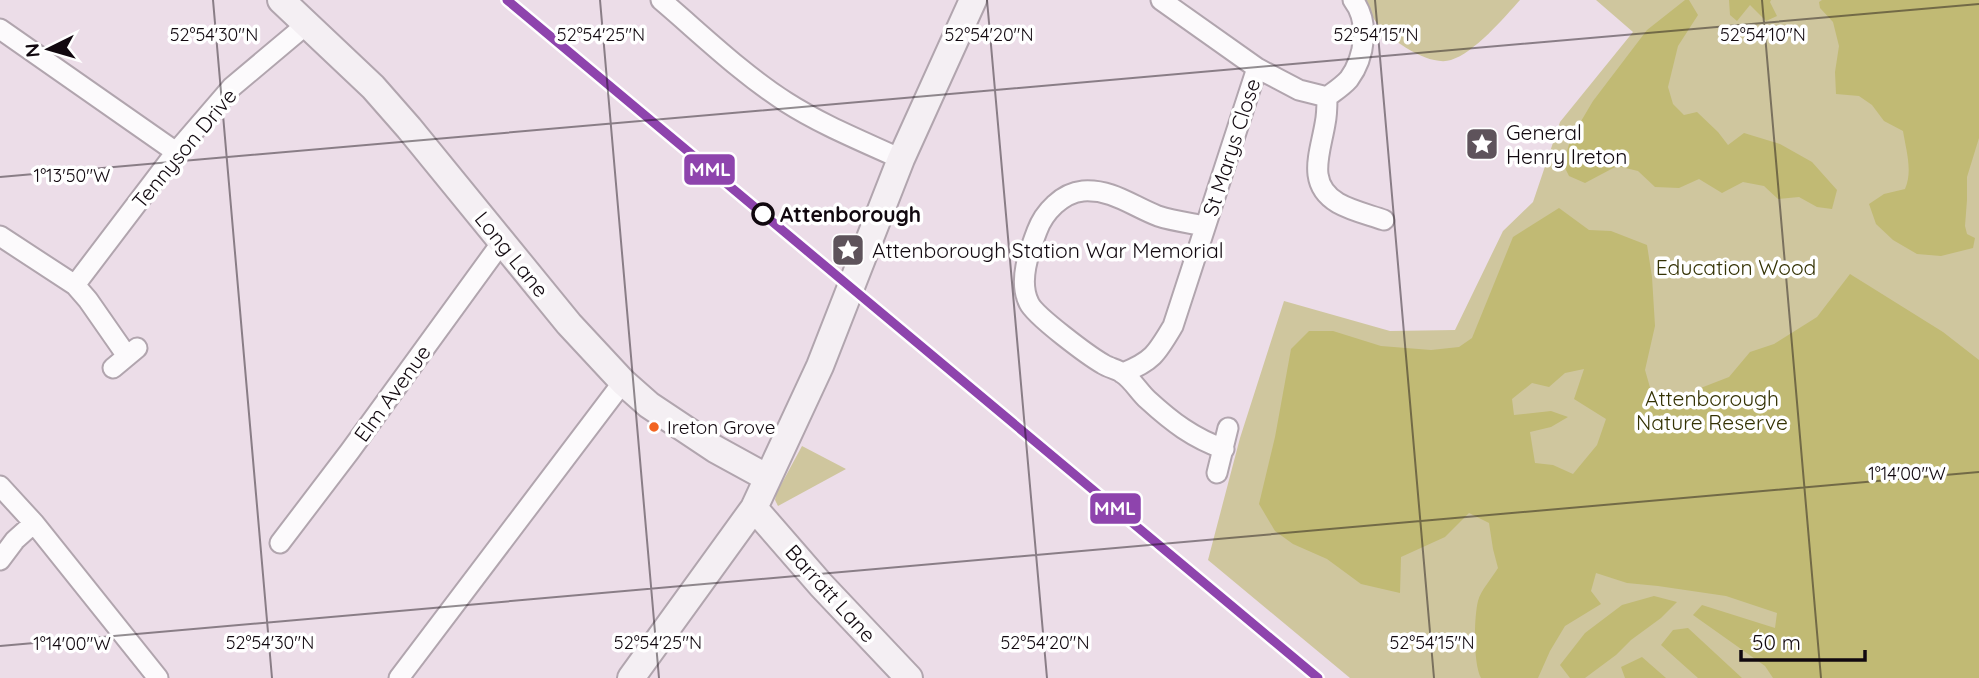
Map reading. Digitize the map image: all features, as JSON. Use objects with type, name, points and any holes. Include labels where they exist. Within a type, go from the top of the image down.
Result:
[{"type":"street","name":"Long Lane","points":[[281,0],[373,87],[569,324],[623,382],[649,405],[716,449],[768,478]]},
{"type":"street","points":[[661,0],[784,101],[826,125],[901,159]]},
{"type":"street","points":[[631,678],[754,508],[820,366],[901,159],[973,0]]},
{"type":"street","points":[[1161,0],[1257,68],[1299,90],[1327,97]]},
{"type":"street","points":[[1353,0],[1363,20],[1364,35],[1359,61],[1349,78],[1327,97],[1326,120],[1316,171],[1319,183],[1326,193],[1339,203],[1384,220]]},
{"type":"street","name":"Tennyson Drive","points":[[75,285],[176,152],[232,87],[307,24]]},
{"type":"street","points":[[0,29],[176,152]]},
{"type":"street","name":"St Marys Close","points":[[1123,373],[1143,365],[1156,354],[1173,326],[1257,68]]},
{"type":"street","name":"St Marys Close","points":[[1205,226],[1158,216],[1119,197],[1096,191],[1079,191],[1056,202],[1040,221],[1026,265],[1024,287],[1030,305],[1063,335],[1104,366],[1123,373],[1146,399],[1184,430],[1203,442],[1223,449]]},
{"type":"street","points":[[0,236],[75,285],[94,308],[126,357]]},
{"type":"street","name":"Elm Avenue","points":[[280,543],[502,242]]},
{"type":"street","points":[[399,678],[623,382]]},
{"type":"street","points":[[1217,473],[1228,428]]},
{"type":"street","points":[[0,486],[34,523],[158,678]]},
{"type":"street","name":"Barratt Lane","points":[[754,508],[909,678]]},
{"type":"street","points":[[0,560],[34,523]]},
{"type":"green space","points":[[1363,0],[1520,0],[1469,50],[1451,60],[1442,61],[1421,56],[1391,37],[1375,20]]},
{"type":"green space","name":"Attenborough Nature Reserve","points":[[1596,0],[1979,0],[1979,678],[1350,678],[1208,560],[1240,438],[1284,301],[1390,331],[1455,330],[1503,231],[1533,202],[1560,122],[1633,32]]},
{"type":"green space","points":[[802,446],[846,469],[778,506],[776,494]]},
{"type":"shaded area","points":[[1685,0],[1689,0],[1698,15],[1678,46],[1668,87],[1673,104],[1684,115],[1697,112],[1728,145],[1744,133],[1780,144],[1812,162],[1837,190],[1832,209],[1817,207],[1799,197],[1778,199],[1764,186],[1743,182],[1722,193],[1699,179],[1679,188],[1655,187],[1638,171],[1617,166],[1585,183],[1569,176],[1563,164],[1571,138],[1593,101],[1647,30]]},
{"type":"shaded area","points":[[1729,0],[1771,0],[1777,16],[1766,21],[1750,5],[1737,21],[1730,15]]},
{"type":"shaded area","points":[[1979,0],[1979,138],[1967,177],[1965,226],[1967,234],[1975,238],[1973,248],[1941,256],[1917,254],[1893,240],[1876,224],[1869,204],[1884,194],[1905,189],[1908,160],[1903,131],[1884,121],[1872,105],[1859,96],[1836,94],[1835,72],[1839,46],[1833,22],[1820,8],[1819,2]]},
{"type":"shaded area","points":[[1559,208],[1589,230],[1611,231],[1647,245],[1655,326],[1645,370],[1651,391],[1680,396],[1729,377],[1750,352],[1774,344],[1817,317],[1850,274],[1943,332],[1979,360],[1979,678],[1773,678],[1765,666],[1693,615],[1702,605],[1775,628],[1777,613],[1726,596],[1627,583],[1596,573],[1591,591],[1601,604],[1565,626],[1538,678],[1481,678],[1475,652],[1478,601],[1498,568],[1489,523],[1469,513],[1445,537],[1401,557],[1400,593],[1361,584],[1327,559],[1293,544],[1275,531],[1259,504],[1275,437],[1291,349],[1309,331],[1333,331],[1381,346],[1431,350],[1459,347],[1472,338],[1513,237]],"holes":[[[1584,369],[1574,399],[1606,419],[1597,445],[1573,474],[1553,465],[1535,463],[1530,432],[1551,427],[1568,417],[1551,411],[1514,415],[1512,399],[1532,383],[1549,387],[1565,373]]]},
{"type":"shaded area","points":[[1654,596],[1677,602],[1661,618],[1585,678],[1570,678],[1560,665],[1585,633],[1622,605]]},
{"type":"shaded area","points":[[1688,628],[1742,678],[1698,678],[1661,645],[1673,630]]},
{"type":"shaded area","points":[[1642,657],[1666,678],[1625,678],[1621,667]]},
{"type":"transit line","name":"MML","points":[[507,0],[1318,678]]},
{"type":"place","name":"General Henry Ireton","points":[[1482,144]]},
{"type":"place","name":"Attenborough","points":[[763,214]]},
{"type":"place","name":"Attenborough Station War Memorial","points":[[848,250]]},
{"type":"place","name":"Ireton Grove","points":[[654,427]]},
{"type":"park label","name":"Education Wood","points":[[1736,267]]}]
